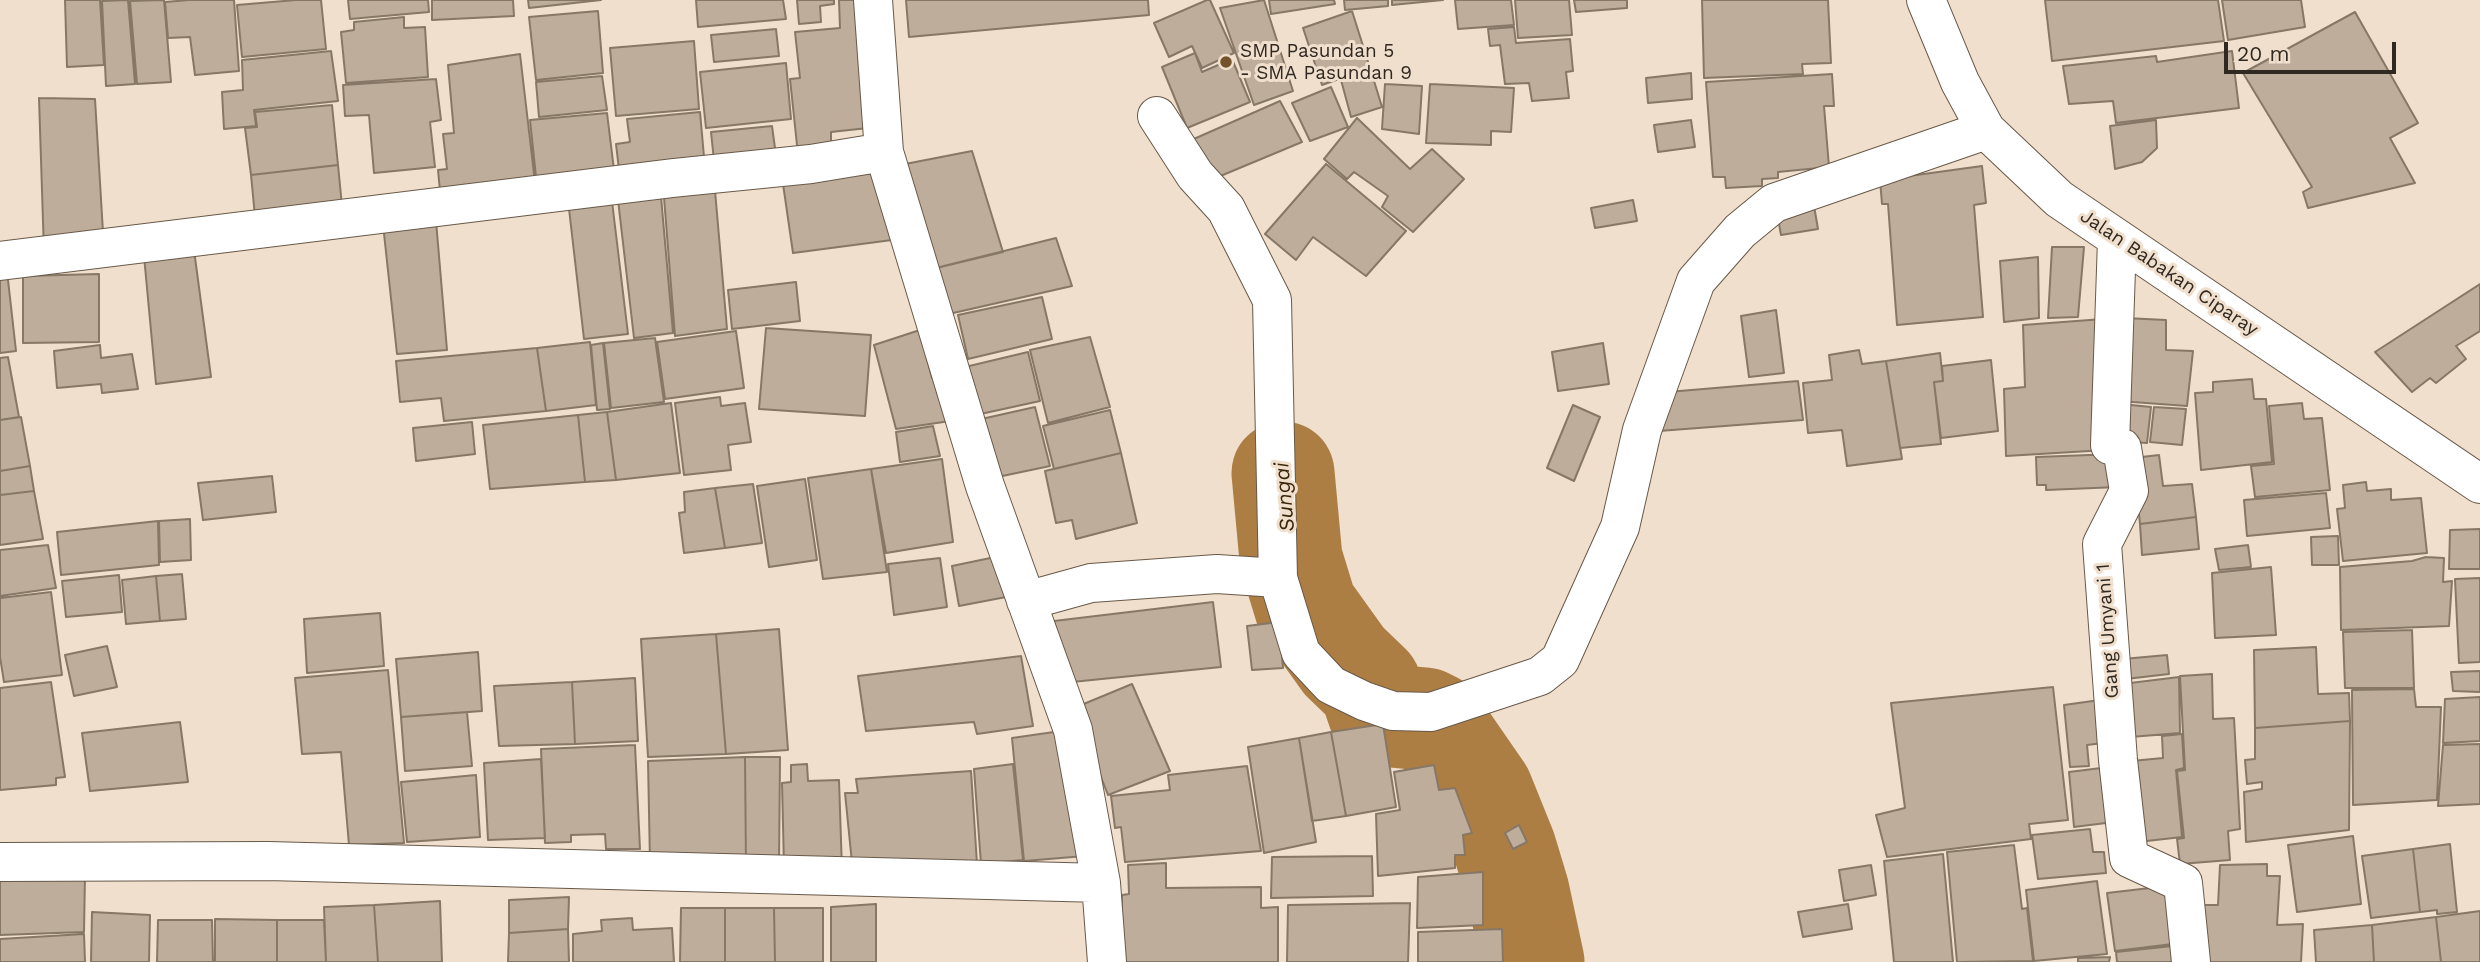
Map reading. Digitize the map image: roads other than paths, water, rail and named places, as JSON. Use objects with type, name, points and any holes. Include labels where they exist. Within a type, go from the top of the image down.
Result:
[{"type":"street","points":[[873,0],[884,152],[985,486],[1073,730],[1101,883],[1107,962]]},
{"type":"street","name":"Jalan Babakan Ciparay","points":[[1926,0],[1960,82],[1986,131],[2060,199],[2480,485]]},
{"type":"street","points":[[1157,116],[1195,175],[1226,209],[1272,300],[1278,578],[1301,653],[1331,685],[1364,701],[1393,710],[1431,712],[1541,676],[1560,660],[1620,527],[1642,430],[1696,281],[1740,230],[1774,203],[1986,131]]},
{"type":"street","points":[[0,261],[660,179],[811,164],[884,152]]},
{"type":"street","name":"Gang Umyani 1","points":[[2117,240],[2110,446],[2122,448],[2129,491],[2102,544],[2118,760],[2129,858],[2183,883],[2191,962]]},
{"type":"street","points":[[1026,601],[1091,583],[1217,574],[1278,578]]},
{"type":"street","points":[[0,862],[268,861],[1101,883]]},
{"type":"waterway","name":"Sungai","points":[[1283,473],[1291,559],[1306,608],[1344,661],[1370,686],[1380,715],[1425,719],[1435,724],[1482,792],[1505,849],[1518,892],[1533,962]]},
{"type":"place","name":"SMP Pasundan 5 - SMA Pasundan 9","points":[[1226,62]]}]
